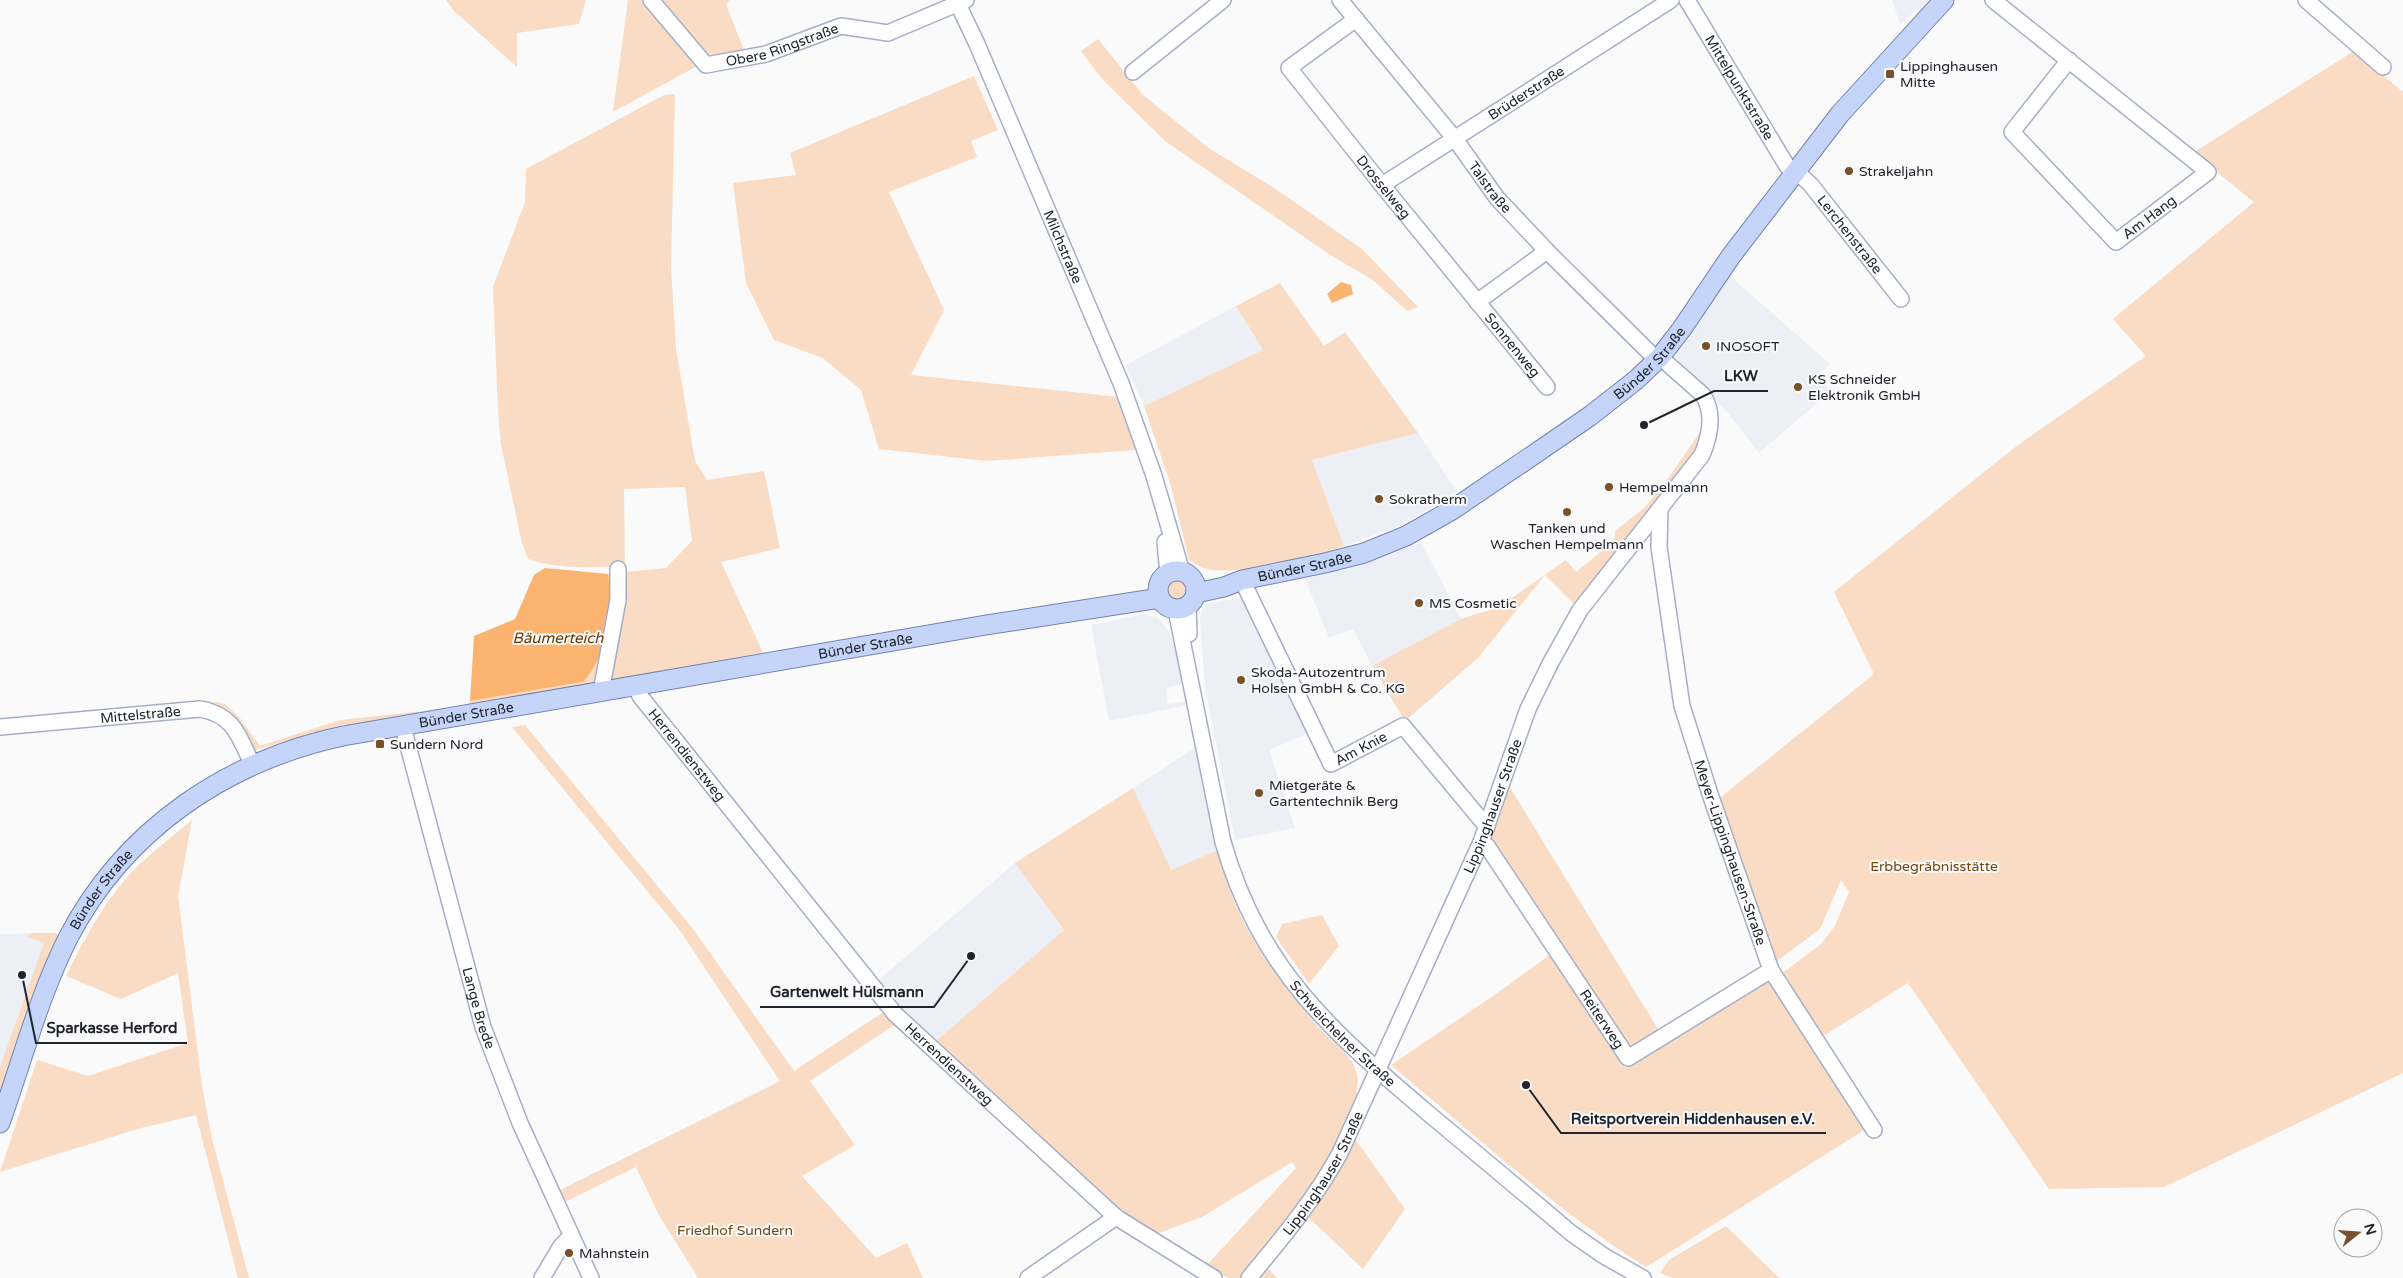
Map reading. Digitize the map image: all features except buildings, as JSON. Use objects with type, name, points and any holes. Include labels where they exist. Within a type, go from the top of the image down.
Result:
[{"type":"main road","name":"Bünder Straße","points":[[0,1123],[53,972],[79,919],[99,888],[140,840],[165,818],[206,789],[252,764],[326,740],[1178,590],[1224,587],[1242,580],[1364,553],[1406,536],[1452,510],[1590,416],[1659,358],[1732,256],[1840,114],[1944,0]]},
{"type":"street","name":"Obere Ringstraße","points":[[651,0],[706,65],[766,54],[841,26],[888,33],[960,1]]},
{"type":"street","points":[[1133,72],[1223,0]]},
{"type":"street","name":"Talstraße","points":[[1340,0],[1455,139],[1497,198],[1547,252],[1659,358]]},
{"type":"street","name":"Brüderstraße","points":[[1382,185],[1671,0]]},
{"type":"street","name":"Mittelpunktstraße","points":[[1687,0],[1787,166],[1796,173]]},
{"type":"street","name":"Am Hang","points":[[1992,0],[2069,60],[2208,172],[2116,242],[2012,132],[2069,60]]},
{"type":"street","points":[[2306,0],[2383,67]]},
{"type":"street","name":"Milchstraße","points":[[960,1],[1121,383],[1160,498],[1178,590]]},
{"type":"street","name":"Drosselweg","points":[[1356,19],[1289,68],[1477,302]]},
{"type":"street","name":"Lerchenstraße","points":[[1796,173],[1811,185],[1901,299]]},
{"type":"street","points":[[1477,302],[1547,252]]},
{"type":"street","name":"Sonnenweg","points":[[1477,302],[1547,387]]},
{"type":"street","name":"Lippinghauser Straße","points":[[1249,1278],[1325,1181],[1340,1153],[1432,955],[1481,842],[1528,709],[1551,662],[1580,610],[1702,455],[1707,443],[1710,415],[1703,394],[1659,358]]},
{"type":"street","name":"Meyer-Lippinghausen-Straße","points":[[1660,510],[1659,547],[1682,706],[1710,794],[1771,970],[1874,1130]]},
{"type":"street","points":[[1639,536],[1652,538],[1659,547]]},
{"type":"street","points":[[601,692],[618,600],[618,569]]},
{"type":"street","name":"Am Knie","points":[[1242,580],[1331,764],[1403,726],[1487,827]]},
{"type":"street","name":"Schweichelner Straße","points":[[1178,590],[1193,688],[1223,842],[1242,897],[1257,928],[1289,978],[1328,1024],[1377,1070],[1571,1233],[1636,1277]]},
{"type":"street","name":"Herrendienstweg","points":[[636,686],[640,696],[895,1014],[1116,1217],[1214,1278]]},
{"type":"street","name":"Mittelstraße","points":[[0,727],[200,709],[224,716],[230,723],[252,764]]},
{"type":"street","name":"Lange Brede","points":[[403,726],[483,1028],[520,1123],[591,1278]]},
{"type":"street","name":"Reiterweg","points":[[1481,842],[1486,846],[1628,1058],[1771,970]]},
{"type":"street","points":[[1028,1278],[1116,1217]]},
{"type":"street","points":[[542,1278],[561,1246],[571,1236]]},
{"type":"shaded area","points":[[1892,0],[1929,0],[1900,24]]},
{"type":"shaded area","points":[[1730,276],[1830,364],[1817,377],[1831,391],[1759,453],[1728,413],[1680,362],[1677,356]]},
{"type":"shaded area","points":[[1236,306],[1263,350],[1144,406],[1126,365]]},
{"type":"shaded area","points":[[1418,433],[1457,492],[1404,524],[1344,546],[1312,460]]},
{"type":"shaded area","points":[[1421,542],[1461,619],[1372,666],[1353,629],[1329,638],[1305,579],[1373,561]]},
{"type":"shaded area","points":[[1243,597],[1310,733],[1269,750],[1295,828],[1235,840],[1205,687],[1200,618],[1204,605]]},
{"type":"shaded area","points":[[1144,614],[1157,617],[1168,630],[1175,645],[1184,683],[1166,688],[1168,704],[1187,701],[1188,705],[1109,721],[1091,625]]},
{"type":"shaded area","points":[[1196,747],[1218,850],[1171,871],[1133,788]]},
{"type":"shaded area","points":[[1015,863],[1064,930],[933,1043],[877,981]]},
{"type":"shaded area","points":[[56,933],[0,1100],[0,934]]},
{"type":"green space","points":[[446,0],[586,0],[579,24],[517,33],[517,67],[454,11]]},
{"type":"green space","points":[[628,0],[642,0],[699,65],[613,112]]},
{"type":"green space","points":[[659,0],[730,0],[726,4],[745,53],[713,57],[700,53]]},
{"type":"green space","points":[[1098,39],[1143,95],[1210,149],[1274,188],[1362,249],[1418,307],[1407,311],[1373,280],[1332,256],[1165,141],[1103,80],[1081,51]]},
{"type":"green space","name":"Erbbegräbnisstätte","points":[[2354,51],[2403,92],[2403,1073],[2164,1187],[2049,1189],[1908,983],[1820,1038],[1782,980],[1784,972],[1821,944],[1835,926],[1849,892],[1841,880],[1820,929],[1773,964],[1717,800],[1874,674],[1834,592],[2018,445],[2146,356],[2113,319],[2254,202],[2193,153]]},
{"type":"green space","points":[[974,76],[998,130],[971,141],[977,157],[889,192],[944,310],[911,375],[1119,397],[1135,450],[987,461],[879,449],[861,390],[823,358],[774,340],[746,283],[733,183],[796,175],[790,153]]},
{"type":"green space","points":[[675,94],[671,267],[676,349],[695,461],[707,480],[764,471],[780,548],[721,562],[765,657],[608,684],[625,572],[666,568],[692,541],[685,487],[624,489],[625,566],[564,566],[528,559],[522,543],[501,445],[493,287],[525,202],[526,169],[664,95]]},
{"type":"green space","points":[[1280,283],[1324,346],[1345,332],[1418,433],[1312,460],[1344,546],[1276,565],[1222,571],[1205,568],[1189,560],[1171,486],[1144,406],[1263,350],[1236,306]]},
{"type":"green space","points":[[1705,425],[1696,457],[1577,607],[1545,575],[1478,658],[1405,721],[1372,666],[1461,619],[1499,607],[1566,560],[1576,572],[1614,541],[1615,531],[1644,508],[1664,484]]},
{"type":"green space","points":[[608,574],[614,574],[610,638],[594,687],[467,706],[470,701],[583,682],[612,602]]},
{"type":"green space","points":[[1173,580],[1181,580],[1188,587],[1188,595],[1181,602],[1173,602],[1166,595],[1166,587]]},
{"type":"green space","points":[[205,700],[225,704],[239,717],[260,746],[340,720],[442,709],[443,714],[347,727],[345,724],[255,750],[228,714],[221,709],[198,703]]},
{"type":"green space","name":"Friedhof Sundern","points":[[525,725],[693,929],[794,1071],[882,1013],[894,1025],[810,1081],[855,1145],[802,1176],[876,1258],[907,1243],[923,1278],[698,1278],[659,1215],[636,1167],[561,1204],[556,1192],[780,1081],[681,932],[512,727]]},
{"type":"green space","points":[[1509,786],[1661,1034],[1640,1046],[1628,1046],[1488,839]]},
{"type":"green space","points":[[1133,788],[1171,870],[1218,850],[1237,908],[1271,968],[1314,1022],[1345,1053],[1356,1071],[1358,1081],[1356,1092],[1360,1095],[1322,1177],[1240,1278],[1228,1278],[1206,1266],[1296,1168],[1292,1162],[1202,1217],[1156,1234],[1118,1207],[937,1040],[1064,930],[1015,863]]},
{"type":"green space","points":[[192,820],[178,896],[202,1085],[212,1139],[249,1278],[238,1278],[196,1115],[141,1128],[0,1172],[37,1060],[88,1076],[188,1043],[178,973],[121,999],[66,976],[90,931],[118,888],[141,863]]},
{"type":"green space","points":[[1322,915],[1339,946],[1309,984],[1276,937],[1282,924]]},
{"type":"green space","points":[[29,933],[56,933],[59,937],[0,1100],[0,1067],[44,943],[28,937]]},
{"type":"green space","points":[[1551,954],[1625,1068],[1769,979],[1866,1129],[1646,1267],[1579,1221],[1547,1196],[1391,1065],[1496,994]]},
{"type":"green space","points":[[1353,1136],[1405,1209],[1363,1269],[1307,1216]]},
{"type":"green space","points":[[1726,1226],[1779,1278],[1673,1278],[1660,1273],[1669,1260]]},
{"type":"green space","points":[[1265,1265],[1277,1278],[1254,1278]]},
{"type":"water","points":[[1341,282],[1351,285],[1353,294],[1332,303],[1327,294]]},
{"type":"water","name":"Bäumerteich","points":[[545,568],[608,574],[612,598],[610,621],[604,644],[595,666],[583,682],[470,701],[474,636],[515,619],[534,575]]},
{"type":"place","name":"Lippinghausen Mitte","points":[[1890,74]]},
{"type":"place","name":"Strakeljahn","points":[[1849,171]]},
{"type":"place","name":"INOSOFT","points":[[1706,346]]},
{"type":"place","name":"KS Schneider Elektronik GmbH","points":[[1798,387]]},
{"type":"place","name":"LKW","points":[[1644,425]]},
{"type":"place","name":"Hempelmann","points":[[1609,487]]},
{"type":"place","name":"Sokratherm","points":[[1379,499]]},
{"type":"place","name":"Tanken und Waschen Hempelmann","points":[[1567,512]]},
{"type":"place","name":"MS Cosmetic","points":[[1419,603]]},
{"type":"place","name":"Skoda-Autozentrum Holsen GmbH & Co. KG","points":[[1241,680]]},
{"type":"place","name":"Sundern Nord","points":[[380,744]]},
{"type":"place","name":"Mietgeräte & Gartentechnik Berg","points":[[1259,793]]},
{"type":"place","name":"Gartenwelt Hülsmann","points":[[971,956]]},
{"type":"place","name":"Sparkasse Herford","points":[[22,975]]},
{"type":"place","name":"Reitsportverein Hiddenhausen e.V.","points":[[1526,1085]]},
{"type":"place","name":"Mahnstein","points":[[569,1253]]}]
